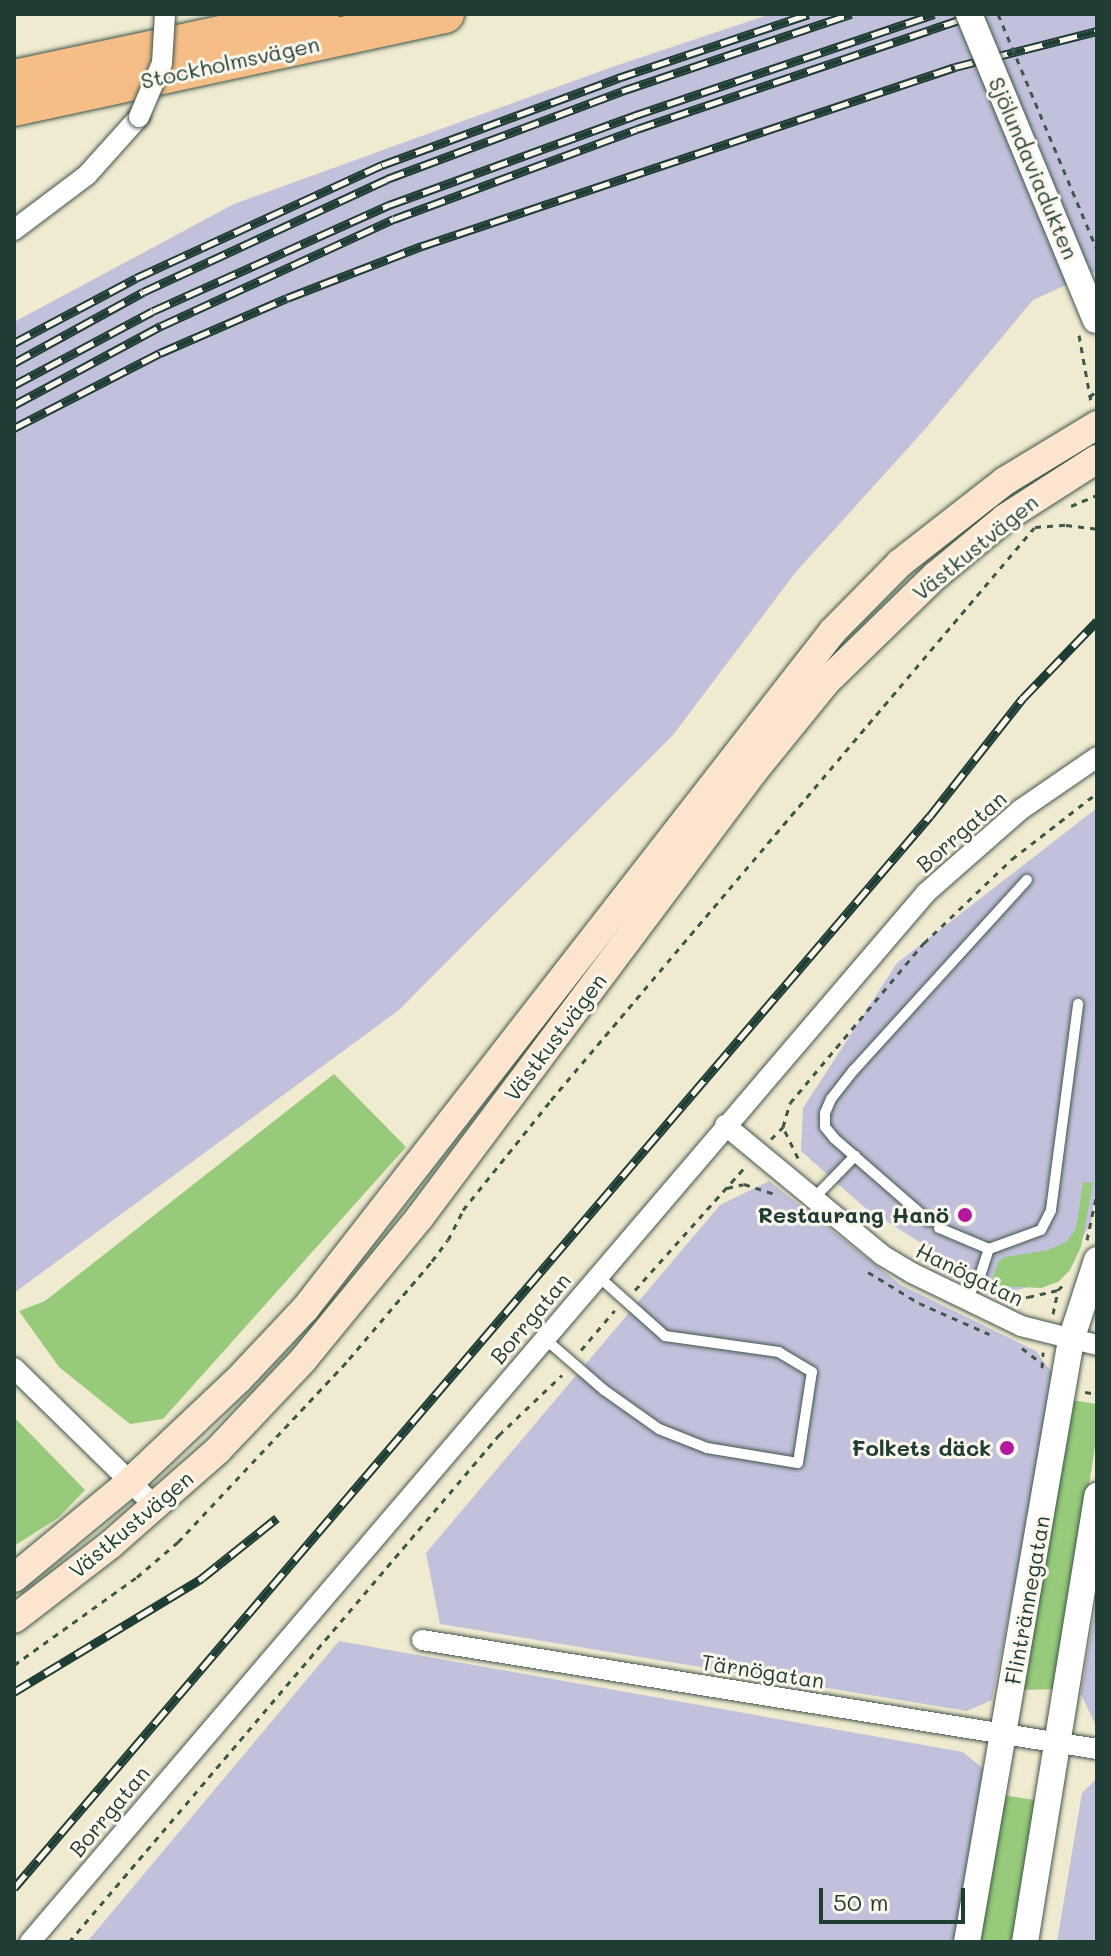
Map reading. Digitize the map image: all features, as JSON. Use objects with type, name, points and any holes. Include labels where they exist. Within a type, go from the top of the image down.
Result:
[{"type":"highway","name":"Stockholmsvägen","points":[[14,79],[320,14]]},
{"type":"highway","name":"Stockholmsvägen","points":[[14,107],[445,14]]},
{"type":"main road","name":"Västkustvägen","points":[[14,1578],[130,1482],[238,1380],[346,1260],[775,701],[833,631],[900,563],[1005,481],[1097,425]]},
{"type":"main road","name":"Västkustvägen","points":[[14,1619],[155,1506],[218,1450],[303,1360],[420,1217],[754,771],[826,682],[926,584],[1005,518],[1097,459]]},
{"type":"street","points":[[14,230],[87,175],[139,117],[162,63],[165,14]]},
{"type":"street","name":"Sjölundaviadukten","points":[[969,14],[1090,324]]},
{"type":"street","name":"Sjölundaviadukten","points":[[984,14],[1097,282]]},
{"type":"street","name":"Borrgatan","points":[[30,1942],[926,893],[1020,810],[1097,757]]},
{"type":"street","name":"Hanögatan","points":[[725,1125],[820,1192],[882,1255],[971,1293],[1021,1326],[1097,1345]]},
{"type":"street","name":"Flintrännegatan","points":[[967,1942],[1071,1340],[1091,1253]]},
{"type":"street","points":[[14,1368],[155,1506]]},
{"type":"street","points":[[1025,1942],[1097,1496]]},
{"type":"street","name":"Tärnögatan","points":[[422,1640],[1097,1749]]},
{"type":"lane","points":[[1027,880],[831,1099],[825,1113],[825,1127],[934,1224],[989,1249],[1041,1230],[1051,1210],[1078,1004]]},
{"type":"lane","points":[[820,1192],[855,1156]]},
{"type":"lane","points":[[971,1293],[989,1249]]},
{"type":"lane","points":[[544,1338],[659,1429],[707,1448],[798,1463],[812,1372],[779,1352],[665,1336],[597,1275]]},
{"type":"path","points":[[998,14],[1097,250]]},
{"type":"path","points":[[1090,324],[1090,397],[1097,390]]},
{"type":"path","points":[[1070,506],[1097,495]]},
{"type":"path","points":[[14,1665],[137,1577],[178,1542],[349,1359],[440,1250],[463,1210],[551,1100],[1035,527],[1047,520]]},
{"type":"path","points":[[1035,527],[1066,525],[1097,529]]},
{"type":"path","points":[[820,1192],[786,1138],[783,1127],[790,1103],[924,943],[1012,859],[1097,793]]},
{"type":"path","points":[[69,1942],[499,1435],[547,1391],[724,1188]]},
{"type":"path","points":[[1091,1253],[1097,1193]]},
{"type":"path","points":[[971,1293],[1028,1297],[1058,1290],[1070,1277]]},
{"type":"shaded area","points":[[771,14],[1097,14],[1097,271],[1033,300],[927,427],[795,573],[673,735],[399,1010],[14,1293],[14,322],[234,204],[615,66]]},
{"type":"shaded area","points":[[1097,808],[1097,1180],[1091,1223],[1059,1279],[1002,1294],[864,1207],[801,1151],[803,1108],[897,963]]},
{"type":"shaded area","points":[[769,1181],[901,1285],[1036,1351],[1056,1378],[992,1700],[967,1711],[440,1624],[426,1553],[720,1205]]},
{"type":"shaded area","points":[[1097,1597],[1097,1728],[1081,1694]]},
{"type":"shaded area","points":[[339,1641],[963,1752],[990,1774],[960,1942],[87,1942]]},
{"type":"shaded area","points":[[1097,1778],[1097,1942],[1057,1942],[1082,1793]]},
{"type":"green space","points":[[334,1074],[406,1147],[163,1419],[130,1424],[59,1367],[19,1311],[45,1301]]},
{"type":"green space","points":[[1083,1182],[1093,1183],[1081,1247],[1070,1270],[1058,1282],[1041,1288],[999,1286],[992,1279],[999,1261],[1005,1257],[1048,1250],[1066,1242],[1076,1229]]},
{"type":"green space","points":[[1071,1400],[1097,1404],[1097,1434],[1057,1689],[1020,1690]]},
{"type":"green space","points":[[14,1417],[85,1490],[58,1518],[14,1546]]},
{"type":"green space","points":[[1003,1795],[1039,1801],[1016,1942],[980,1942]]},
{"type":"railway","points":[[14,343],[136,278],[382,165],[618,78],[809,14]]},
{"type":"railway","points":[[14,363],[143,292],[387,179],[622,91],[851,14]]},
{"type":"railway","points":[[14,385],[153,311],[389,205],[633,116],[934,14]]},
{"type":"railway","points":[[14,405],[161,326],[394,219],[637,129],[976,14]]},
{"type":"railway","points":[[14,428],[160,353],[287,298],[422,246],[955,67],[1097,31]]},
{"type":"railway","points":[[14,1888],[930,816],[1023,698],[1097,621]]},
{"type":"railway","points":[[14,1692],[202,1578],[277,1518]]},
{"type":"place","name":"Restaurang Hanö","points":[[965,1215]]},
{"type":"place","name":"Folkets däck","points":[[1007,1448]]}]
